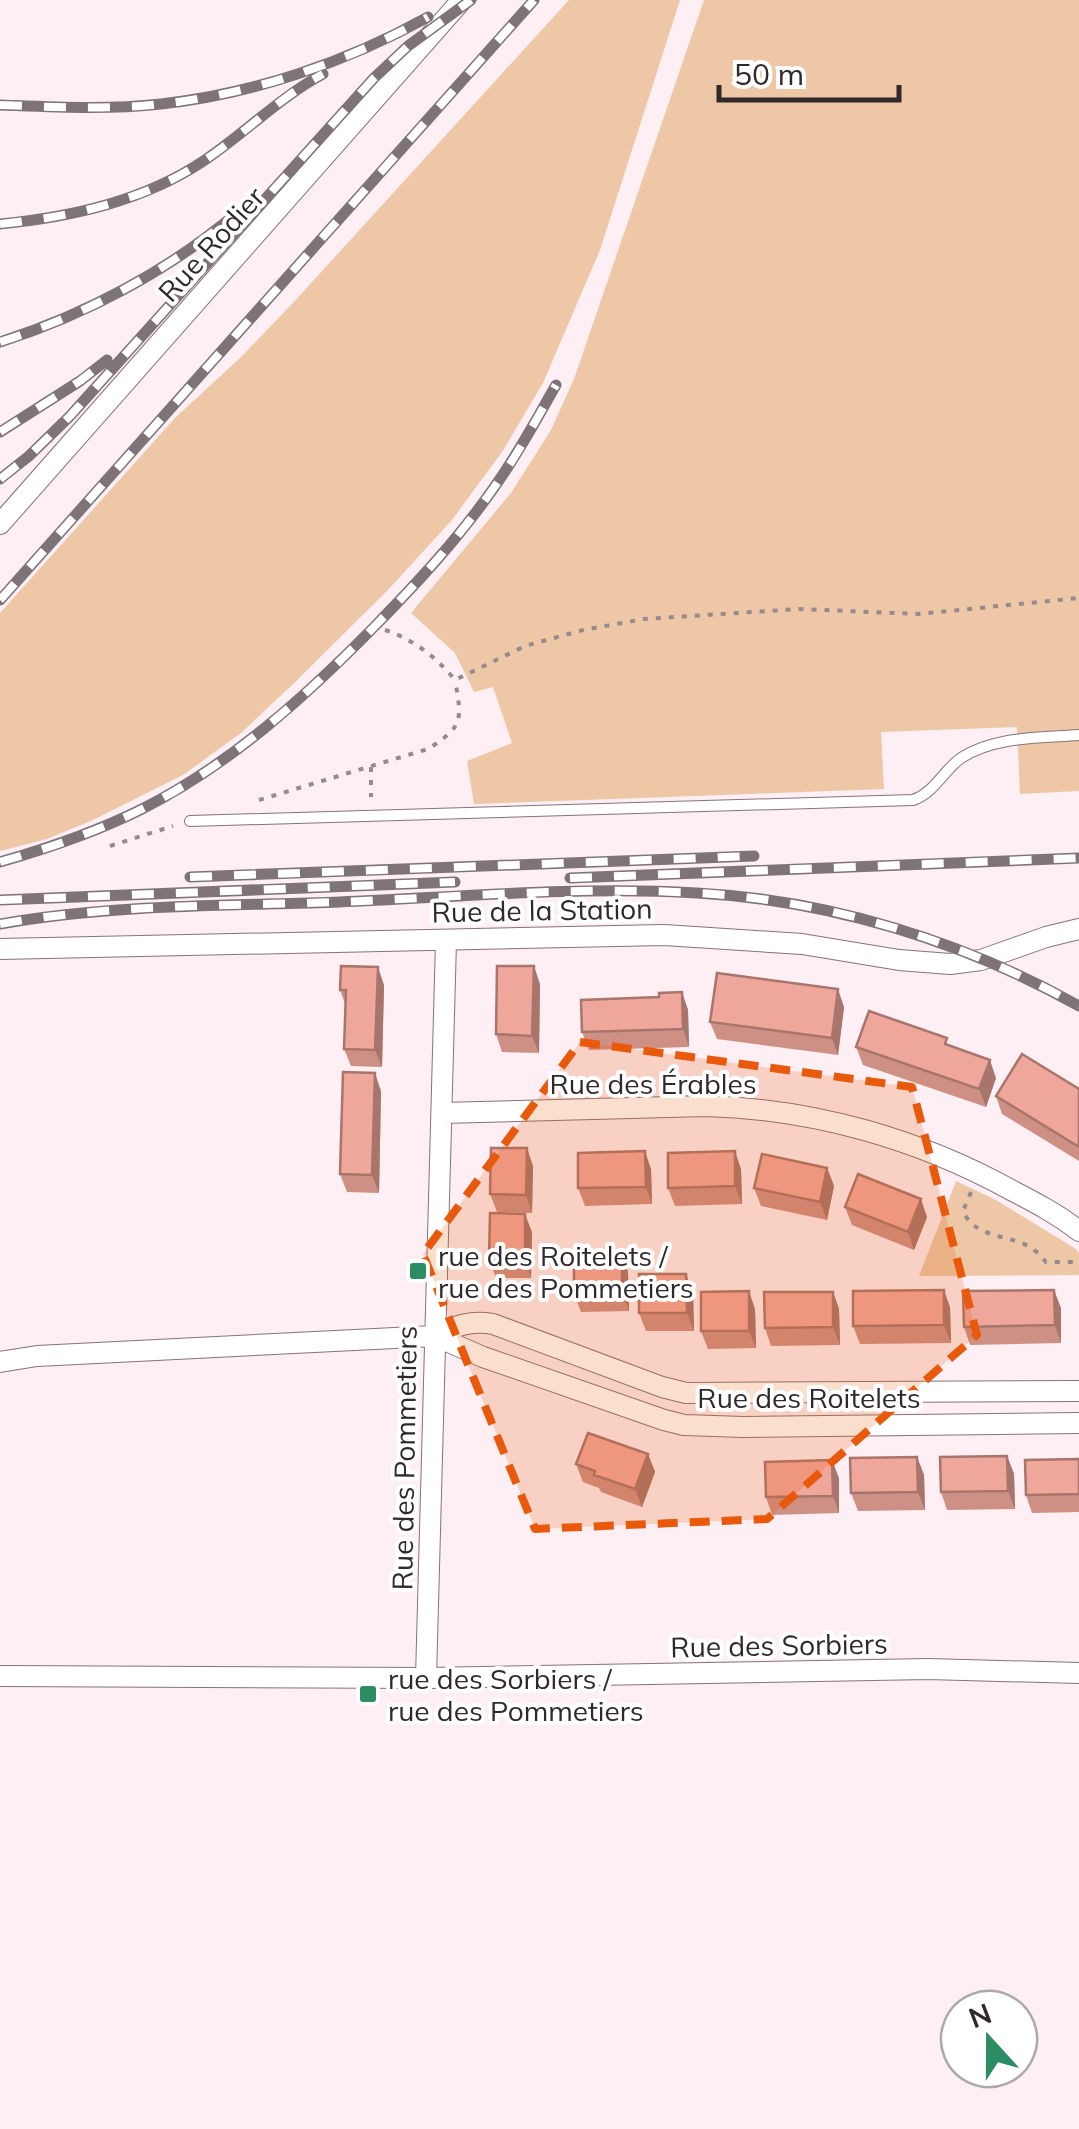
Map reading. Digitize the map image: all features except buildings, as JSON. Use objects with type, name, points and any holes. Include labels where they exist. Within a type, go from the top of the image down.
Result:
[{"type":"street","name":"Rue Rodier","points":[[0,524],[462,0]]},
{"type":"street","name":"Rue de la Station","points":[[0,949],[710,936],[950,964],[981,960],[1079,930]]},
{"type":"street","name":"Rue des Pommetiers","points":[[426,1678],[446,941]]},
{"type":"street","name":"Rue des Érables","points":[[442,1114],[706,1106],[801,1115],[862,1129],[954,1160],[1040,1205],[1079,1231]]},
{"type":"street","name":"Rue des Roitelets","points":[[0,1362],[36,1356],[434,1336],[466,1323],[493,1324],[686,1393],[1079,1390]]},
{"type":"street","name":"Rue des Roitelets","points":[[434,1336],[664,1420],[706,1426],[1079,1423]]},
{"type":"street","points":[[705,1394],[706,1426]]},
{"type":"street","name":"Rue des Sorbiers","points":[[0,1676],[426,1678],[909,1669],[1079,1674]]},
{"type":"lane","points":[[190,820],[913,800],[935,786],[964,756],[980,749],[1005,742],[1079,735]]},
{"type":"path","points":[[455,680],[525,646],[583,630],[644,620],[798,610],[920,614],[1079,598]]},
{"type":"path","points":[[248,803],[428,749],[450,735],[460,718],[455,680],[423,649],[385,630]]},
{"type":"path","points":[[370,767],[372,816]]},
{"type":"path","points":[[110,846],[190,820]]},
{"type":"path","points":[[972,1189],[963,1211],[976,1228],[1034,1249],[1046,1262],[1079,1262]]},
{"type":"highlighted area","points":[[580,1042],[912,1087],[977,1335],[767,1519],[535,1529],[423,1254]]},
{"type":"shaded area","points":[[569,0],[680,0],[600,250],[543,383],[502,452],[452,520],[387,591],[241,733],[183,775],[93,820],[47,839],[0,851],[0,613],[175,418],[292,304]]},
{"type":"shaded area","points":[[704,0],[1079,0],[1079,791],[1020,794],[1017,727],[881,732],[884,789],[474,804],[467,761],[512,743],[493,687],[474,692],[455,653],[411,613],[511,493],[551,430],[574,379]]},
{"type":"shaded area","points":[[956,1181],[996,1200],[1076,1249],[1079,1275],[919,1276]]},
{"type":"railway","points":[[0,479],[70,416],[374,78],[408,46],[471,0]]},
{"type":"railway","points":[[0,600],[534,0]]},
{"type":"railway","points":[[0,105],[121,107],[230,93],[332,62],[428,17]]},
{"type":"railway","points":[[0,224],[107,205],[157,186],[205,160],[323,74]]},
{"type":"railway","points":[[0,342],[125,289],[184,253],[238,212]]},
{"type":"railway","points":[[0,432],[107,360]]},
{"type":"railway","points":[[0,862],[72,839],[142,809],[206,771],[294,703],[374,627],[451,543],[502,476],[556,385]]},
{"type":"railway","points":[[190,877],[754,856]]},
{"type":"railway","points":[[570,878],[1079,858]]},
{"type":"railway","points":[[0,900],[455,882]]},
{"type":"railway","points":[[0,924],[170,907],[563,891],[697,893],[796,904],[894,928],[989,962],[1079,1006]]},
{"type":"place","name":"rue des Roitelets / rue des Pommetiers","points":[[418,1271]]},
{"type":"place","name":"rue des Sorbiers / rue des Pommetiers","points":[[368,1694]]}]
